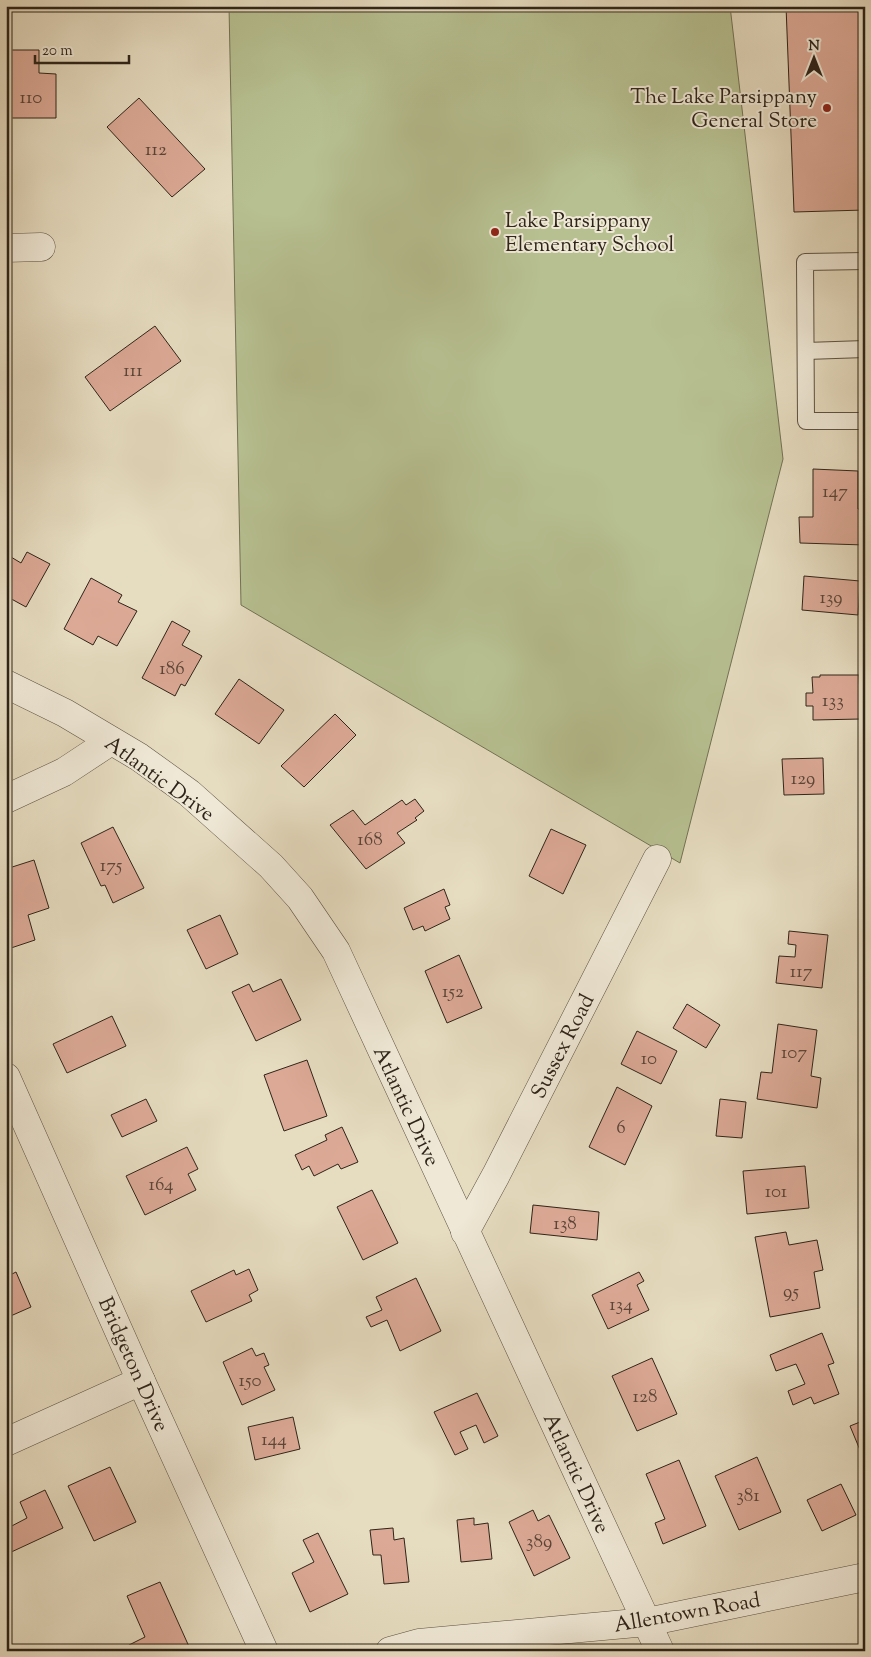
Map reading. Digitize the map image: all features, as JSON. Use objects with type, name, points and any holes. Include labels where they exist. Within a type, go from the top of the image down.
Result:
[{"type":"street","points":[[6,248],[41,247]]},
{"type":"street","name":"Atlantic Drive","points":[[6,684],[65,713],[139,757],[189,793],[271,866],[300,898],[336,951],[660,1651]]},
{"type":"street","points":[[6,799],[64,772],[110,741]]},
{"type":"street","name":"Sussex Road","points":[[465,1232],[657,859]]},
{"type":"street","name":"Bridgeton Drive","points":[[6,1077],[264,1651]]},
{"type":"street","points":[[6,1442],[141,1381]]},
{"type":"street","name":"Allentown Road","points":[[390,1651],[419,1643],[646,1622],[865,1577]]},
{"type":"lane","points":[[865,261],[806,262],[806,421],[865,421]]},
{"type":"lane","points":[[806,351],[865,350]]},
{"type":"green space","name":"Lake Parsippany Elementary School","points":[[229,6],[730,6],[783,459],[680,863],[241,605]]},
{"type":"building","name":"The Lake Parsippany General Store","points":[[786,6],[865,6],[865,210],[794,212]]},
{"type":"building","points":[[6,50],[39,50],[39,73],[56,74],[56,118],[6,118]]},
{"type":"building","points":[[139,98],[205,169],[172,197],[107,127]]},
{"type":"building","points":[[155,326],[181,361],[110,411],[85,377]]},
{"type":"building","points":[[813,469],[858,471],[858,509],[865,509],[865,545],[800,543],[799,517],[813,517]]},
{"type":"building","points":[[27,552],[50,564],[26,607],[6,596],[6,554],[21,563]]},
{"type":"building","points":[[804,576],[860,581],[858,615],[802,610]]},
{"type":"building","points":[[91,578],[122,595],[118,602],[137,611],[117,646],[98,636],[93,645],[64,629]]},
{"type":"building","points":[[172,621],[190,631],[182,645],[202,656],[185,686],[181,684],[175,696],[142,678]]},
{"type":"building","points":[[820,675],[859,675],[861,719],[813,720],[813,706],[806,706],[806,693],[813,693],[812,677],[820,677]]},
{"type":"building","points":[[239,679],[284,710],[259,744],[215,714]]},
{"type":"building","points":[[335,714],[356,735],[304,787],[281,766]]},
{"type":"building","points":[[823,758],[824,794],[784,795],[782,759]]},
{"type":"building","points":[[415,799],[424,811],[415,818],[417,820],[397,833],[405,843],[366,869],[330,825],[353,810],[365,825],[402,800],[406,805]]},
{"type":"building","points":[[113,827],[144,888],[113,903],[105,885],[101,886],[81,843]]},
{"type":"building","points":[[551,829],[586,845],[563,894],[529,876]]},
{"type":"building","points":[[34,860],[49,908],[28,915],[35,940],[11,948],[6,932],[8,922],[6,869]]},
{"type":"building","points":[[444,889],[450,905],[445,907],[450,919],[425,931],[423,926],[413,930],[404,908]]},
{"type":"building","points":[[220,915],[238,954],[206,969],[187,930]]},
{"type":"building","points":[[789,931],[828,935],[822,988],[776,983],[779,956],[795,957],[796,945],[788,944]]},
{"type":"building","points":[[459,955],[482,1008],[447,1023],[425,971]]},
{"type":"building","points":[[281,979],[301,1020],[256,1041],[232,992],[249,984],[253,992]]},
{"type":"building","points":[[687,1004],[720,1025],[706,1048],[673,1028]]},
{"type":"building","points":[[112,1016],[126,1046],[67,1073],[53,1044]]},
{"type":"building","points":[[778,1024],[817,1030],[811,1076],[821,1078],[817,1108],[757,1099],[761,1072],[772,1073]]},
{"type":"building","points":[[637,1031],[677,1051],[661,1084],[621,1064]]},
{"type":"building","points":[[307,1060],[327,1116],[284,1131],[264,1075]]},
{"type":"building","points":[[617,1087],[652,1106],[625,1165],[589,1147]]},
{"type":"building","points":[[146,1099],[157,1121],[122,1137],[111,1115]]},
{"type":"building","points":[[720,1099],[746,1102],[742,1138],[716,1136]]},
{"type":"building","points":[[342,1127],[358,1162],[341,1169],[338,1164],[314,1176],[309,1166],[302,1170],[295,1155],[327,1140],[325,1135]]},
{"type":"building","points":[[187,1147],[198,1169],[188,1174],[196,1190],[145,1215],[126,1176]]},
{"type":"building","points":[[805,1166],[809,1208],[747,1214],[743,1171]]},
{"type":"building","points":[[372,1190],[398,1243],[363,1260],[337,1207]]},
{"type":"building","points":[[533,1205],[599,1212],[597,1240],[530,1233]]},
{"type":"building","points":[[786,1232],[789,1245],[817,1240],[823,1270],[814,1272],[820,1308],[770,1317],[755,1237]]},
{"type":"building","points":[[249,1269],[258,1290],[249,1295],[252,1301],[206,1322],[191,1291],[234,1270],[236,1275]]},
{"type":"building","points":[[16,1272],[31,1307],[6,1318],[6,1277]]},
{"type":"building","points":[[639,1272],[644,1281],[637,1285],[649,1310],[608,1329],[592,1295]]},
{"type":"building","points":[[416,1278],[441,1331],[400,1351],[387,1320],[371,1327],[366,1317],[382,1310],[376,1297]]},
{"type":"building","points":[[822,1333],[834,1363],[828,1365],[839,1394],[814,1404],[811,1397],[793,1405],[788,1391],[805,1384],[796,1364],[776,1371],[770,1355]]},
{"type":"building","points":[[252,1348],[256,1356],[264,1353],[269,1365],[264,1367],[275,1390],[242,1405],[223,1362]]},
{"type":"building","points":[[652,1358],[677,1414],[637,1431],[612,1376]]},
{"type":"building","points":[[477,1393],[498,1436],[484,1443],[476,1425],[460,1432],[468,1449],[455,1455],[434,1412]]},
{"type":"building","points":[[293,1417],[300,1449],[255,1460],[248,1427]]},
{"type":"building","points":[[865,1420],[865,1462],[850,1426]]},
{"type":"building","points":[[757,1457],[781,1512],[739,1530],[715,1476]]},
{"type":"building","points":[[679,1460],[706,1526],[663,1544],[655,1523],[665,1519],[646,1474]]},
{"type":"building","points":[[110,1467],[136,1522],[94,1541],[68,1486]]},
{"type":"building","points":[[841,1484],[856,1515],[822,1531],[807,1500]]},
{"type":"building","points":[[45,1490],[63,1528],[7,1554],[6,1529],[27,1518],[20,1502]]},
{"type":"building","points":[[533,1510],[538,1521],[549,1515],[570,1558],[534,1576],[509,1522]]},
{"type":"building","points":[[474,1518],[474,1525],[488,1523],[492,1559],[461,1562],[457,1520]]},
{"type":"building","points":[[393,1528],[394,1540],[404,1538],[409,1582],[384,1584],[381,1555],[373,1555],[370,1530]]},
{"type":"building","points":[[318,1533],[348,1594],[310,1612],[292,1573],[314,1562],[303,1540]]},
{"type":"building","points":[[160,1582],[191,1651],[132,1651],[129,1645],[145,1637],[127,1596]]},
{"type":"place","name":"The Lake Parsippany General Store","points":[[827,108]]},
{"type":"place","name":"Lake Parsippany Elementary School","points":[[495,232]]}]
